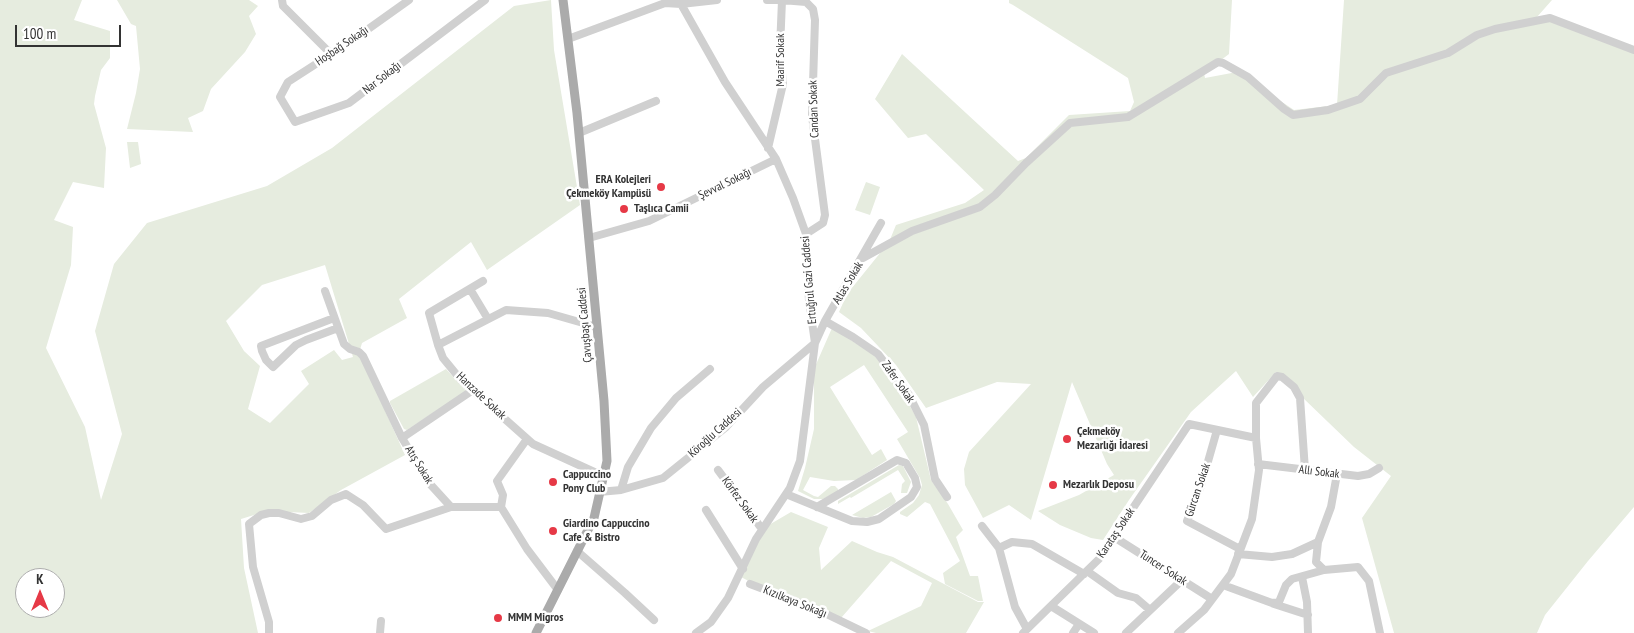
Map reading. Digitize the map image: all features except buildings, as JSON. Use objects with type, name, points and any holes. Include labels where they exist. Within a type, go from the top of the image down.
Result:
[{"type":"main road","name":"Çavuşbaşı Caddesi","points":[[536,633],[594,518],[607,461],[598,327],[579,133],[563,0]]},
{"type":"street","points":[[282,0],[283,6],[331,54]]},
{"type":"street","name":"Nar Sokağı","points":[[280,97],[295,122],[349,103],[485,0]]},
{"type":"street","points":[[568,39],[665,2],[681,4],[717,0]]},
{"type":"street","points":[[767,0],[782,0]]},
{"type":"street","name":"Maarif Sokak","points":[[768,148],[783,84],[780,49],[782,0]]},
{"type":"street","name":"Candan Sokak","points":[[782,0],[806,2],[811,5],[816,20],[812,116],[825,215],[822,224],[806,234]]},
{"type":"street","name":"Hoşbağ Sokağı","points":[[280,97],[288,82],[331,54],[403,2]]},
{"type":"street","name":"Ertuğrul Gazi Caddesi","points":[[681,4],[725,82],[776,159],[806,234],[810,301],[815,343],[800,461],[790,488],[762,529],[728,598],[711,622],[696,633]]},
{"type":"street","points":[[862,258],[912,232],[980,207],[1070,123],[1128,117],[1218,62],[1224,63],[1248,76],[1292,115],[1328,110],[1360,99],[1386,73],[1448,53],[1477,35],[1495,28],[1550,18],[1634,50]]},
{"type":"street","points":[[579,133],[656,101]]},
{"type":"street","name":"Şevval Sokağı","points":[[589,238],[649,221],[776,159]]},
{"type":"street","name":"Atlas Sokak","points":[[815,343],[825,321],[881,223]]},
{"type":"street","points":[[483,281],[470,289],[488,319]]},
{"type":"street","name":"Hanzade Sokak","points":[[470,289],[429,313],[443,358],[461,380],[533,444],[603,476]]},
{"type":"street","name":"Atış Sokak","points":[[325,291],[344,344],[362,356],[402,438],[430,484],[451,507]]},
{"type":"street","points":[[438,346],[506,310],[548,312],[598,327]]},
{"type":"street","points":[[334,318],[262,346],[262,351],[266,360],[273,367],[296,345],[338,328]]},
{"type":"street","name":"Zafer Sokak","points":[[825,321],[878,354],[910,395],[924,425],[936,479],[947,497]]},
{"type":"street","name":"Köroğlu Caddesi","points":[[599,492],[621,490],[664,478],[724,428],[763,387],[815,343]]},
{"type":"street","points":[[621,490],[628,467],[651,428],[676,398],[710,369]]},
{"type":"street","points":[[1178,633],[1204,610],[1231,574],[1252,519],[1258,470],[1256,403],[1277,376],[1284,378],[1294,387],[1300,398],[1305,470]]},
{"type":"street","points":[[402,438],[473,390]]},
{"type":"street","name":"Karataş Sokak","points":[[1025,631],[1099,559],[1189,424],[1217,430]]},
{"type":"street","points":[[1217,430],[1256,438]]},
{"type":"street","name":"Gürcan Sokak","points":[[1217,430],[1201,486],[1187,521],[1239,552]]},
{"type":"street","points":[[527,439],[497,481],[503,494],[501,507],[532,556],[558,590]]},
{"type":"street","points":[[786,494],[817,507],[852,521],[871,522],[879,519],[911,497],[917,487],[915,478],[906,463],[902,460],[897,460],[817,507]]},
{"type":"street","name":"Allı Sokak","points":[[1258,464],[1358,476],[1369,474],[1380,468]]},
{"type":"street","name":"Körfez Sokak","points":[[718,470],[762,529]]},
{"type":"street","points":[[1324,570],[1316,562],[1318,542],[1331,507],[1337,474]]},
{"type":"street","points":[[269,633],[269,622],[253,567],[249,524],[261,515],[279,513],[301,519],[312,516],[331,500],[346,494],[363,505],[386,529],[451,507],[501,507]]},
{"type":"street","points":[[706,510],[743,569]]},
{"type":"street","points":[[982,526],[999,548],[1015,607],[1025,631]]},
{"type":"street","name":"Tuncer Sokak","points":[[1114,536],[1212,599]]},
{"type":"street","points":[[999,548],[1012,542],[1032,544],[1086,572],[1118,593],[1136,598],[1150,610]]},
{"type":"street","points":[[1239,552],[1272,557],[1292,554],[1318,542]]},
{"type":"street","points":[[577,551],[654,620]]},
{"type":"street","points":[[1272,603],[1279,602],[1286,585],[1292,579],[1324,570],[1358,567],[1369,582],[1380,633]]},
{"type":"street","points":[[1302,577],[1307,602],[1308,633]]},
{"type":"street","points":[[1126,633],[1182,580]]},
{"type":"street","name":"Kızılkaya Sokağı","points":[[750,584],[816,609],[866,633]]},
{"type":"street","points":[[1223,585],[1308,615]]},
{"type":"street","points":[[1051,606],[1094,633]]},
{"type":"street","points":[[380,633],[381,621]]},
{"type":"street","points":[[1073,633],[1079,624]]},
{"type":"shaded area","points":[[0,0],[82,0],[74,20],[110,31],[110,58],[101,70],[94,104],[106,148],[104,188],[73,182],[54,220],[73,227],[71,265],[46,348],[85,427],[101,500],[122,434],[95,331],[114,264],[147,223],[267,186],[332,148],[514,6],[551,0],[554,50],[580,205],[487,270],[471,242],[399,299],[407,318],[362,343],[359,353],[405,455],[341,490],[309,513],[267,511],[241,519],[244,568],[258,633],[0,633]],"holes":[[[325,265],[353,357],[342,360],[334,350],[301,371],[309,384],[270,423],[248,409],[260,366],[244,351],[226,321],[262,285]]]},
{"type":"shaded area","points":[[117,0],[249,0],[258,6],[249,16],[256,34],[245,52],[211,89],[203,111],[188,118],[193,132],[127,129],[140,69],[136,26],[131,24]]},
{"type":"shaded area","points":[[1009,0],[1232,0],[1229,54],[1204,73],[1205,78],[1237,72],[1294,110],[1337,105],[1344,0],[1552,0],[1537,17],[1634,47],[1634,507],[1545,615],[1537,633],[1394,633],[1362,518],[1391,476],[1354,447],[1276,372],[1253,397],[1236,371],[1191,412],[1103,540],[1091,538],[1060,525],[1038,511],[1079,495],[1114,475],[1107,464],[1072,382],[1031,520],[1009,505],[983,518],[965,485],[964,469],[969,452],[1031,384],[997,382],[926,408],[896,365],[861,328],[839,312],[847,294],[889,242],[896,225],[965,203],[984,190],[926,134],[908,138],[875,99],[902,54],[1018,161],[1026,158],[1069,115],[1130,111],[1134,102],[1128,78],[1009,3]]},
{"type":"shaded area","points":[[127,142],[138,142],[141,164],[130,168]]},
{"type":"shaded area","points":[[866,182],[880,187],[870,215],[855,210]]},
{"type":"shaded area","points":[[832,328],[874,355],[903,394],[916,417],[931,480],[963,530],[956,537],[970,576],[978,576],[983,601],[978,601],[945,584],[943,573],[960,561],[930,504],[925,502],[907,517],[900,514],[900,512],[913,503],[919,495],[922,485],[920,478],[897,439],[908,432],[864,365],[830,387],[872,455],[881,449],[887,460],[856,480],[834,481],[810,477],[803,490],[814,496],[818,497],[831,486],[835,486],[838,489],[838,491],[823,499],[814,499],[798,491],[814,429],[814,369]]},
{"type":"shaded area","points":[[446,369],[466,391],[407,430],[404,429],[390,401]]},
{"type":"shaded area","points":[[899,465],[903,466],[911,482],[907,493],[901,493],[902,484],[905,481],[898,470],[838,504],[838,501]]},
{"type":"shaded area","points":[[891,492],[896,501],[894,504],[871,517],[863,518],[852,515]]},
{"type":"shaded area","points":[[791,512],[828,527],[819,548],[821,570],[852,541],[893,557],[978,602],[984,602],[966,633],[876,633],[868,631],[921,606],[932,583],[891,561],[841,618],[766,590],[739,576],[762,529]]},
{"type":"place","name":"ERA Kolejleri Çekmeköy Kampüsü","points":[[661,187]]},
{"type":"place","name":"Taşlıca Camii","points":[[624,209]]},
{"type":"place","name":"Çekmeköy Mezarlığı İdaresi","points":[[1067,439]]},
{"type":"place","name":"Cappuccino Pony Club","points":[[553,482]]},
{"type":"place","name":"Mezarlık Deposu","points":[[1053,485]]},
{"type":"place","name":"Giardino Cappuccino Cafe & Bistro","points":[[553,531]]},
{"type":"place","name":"MMM Migros","points":[[498,618]]}]
